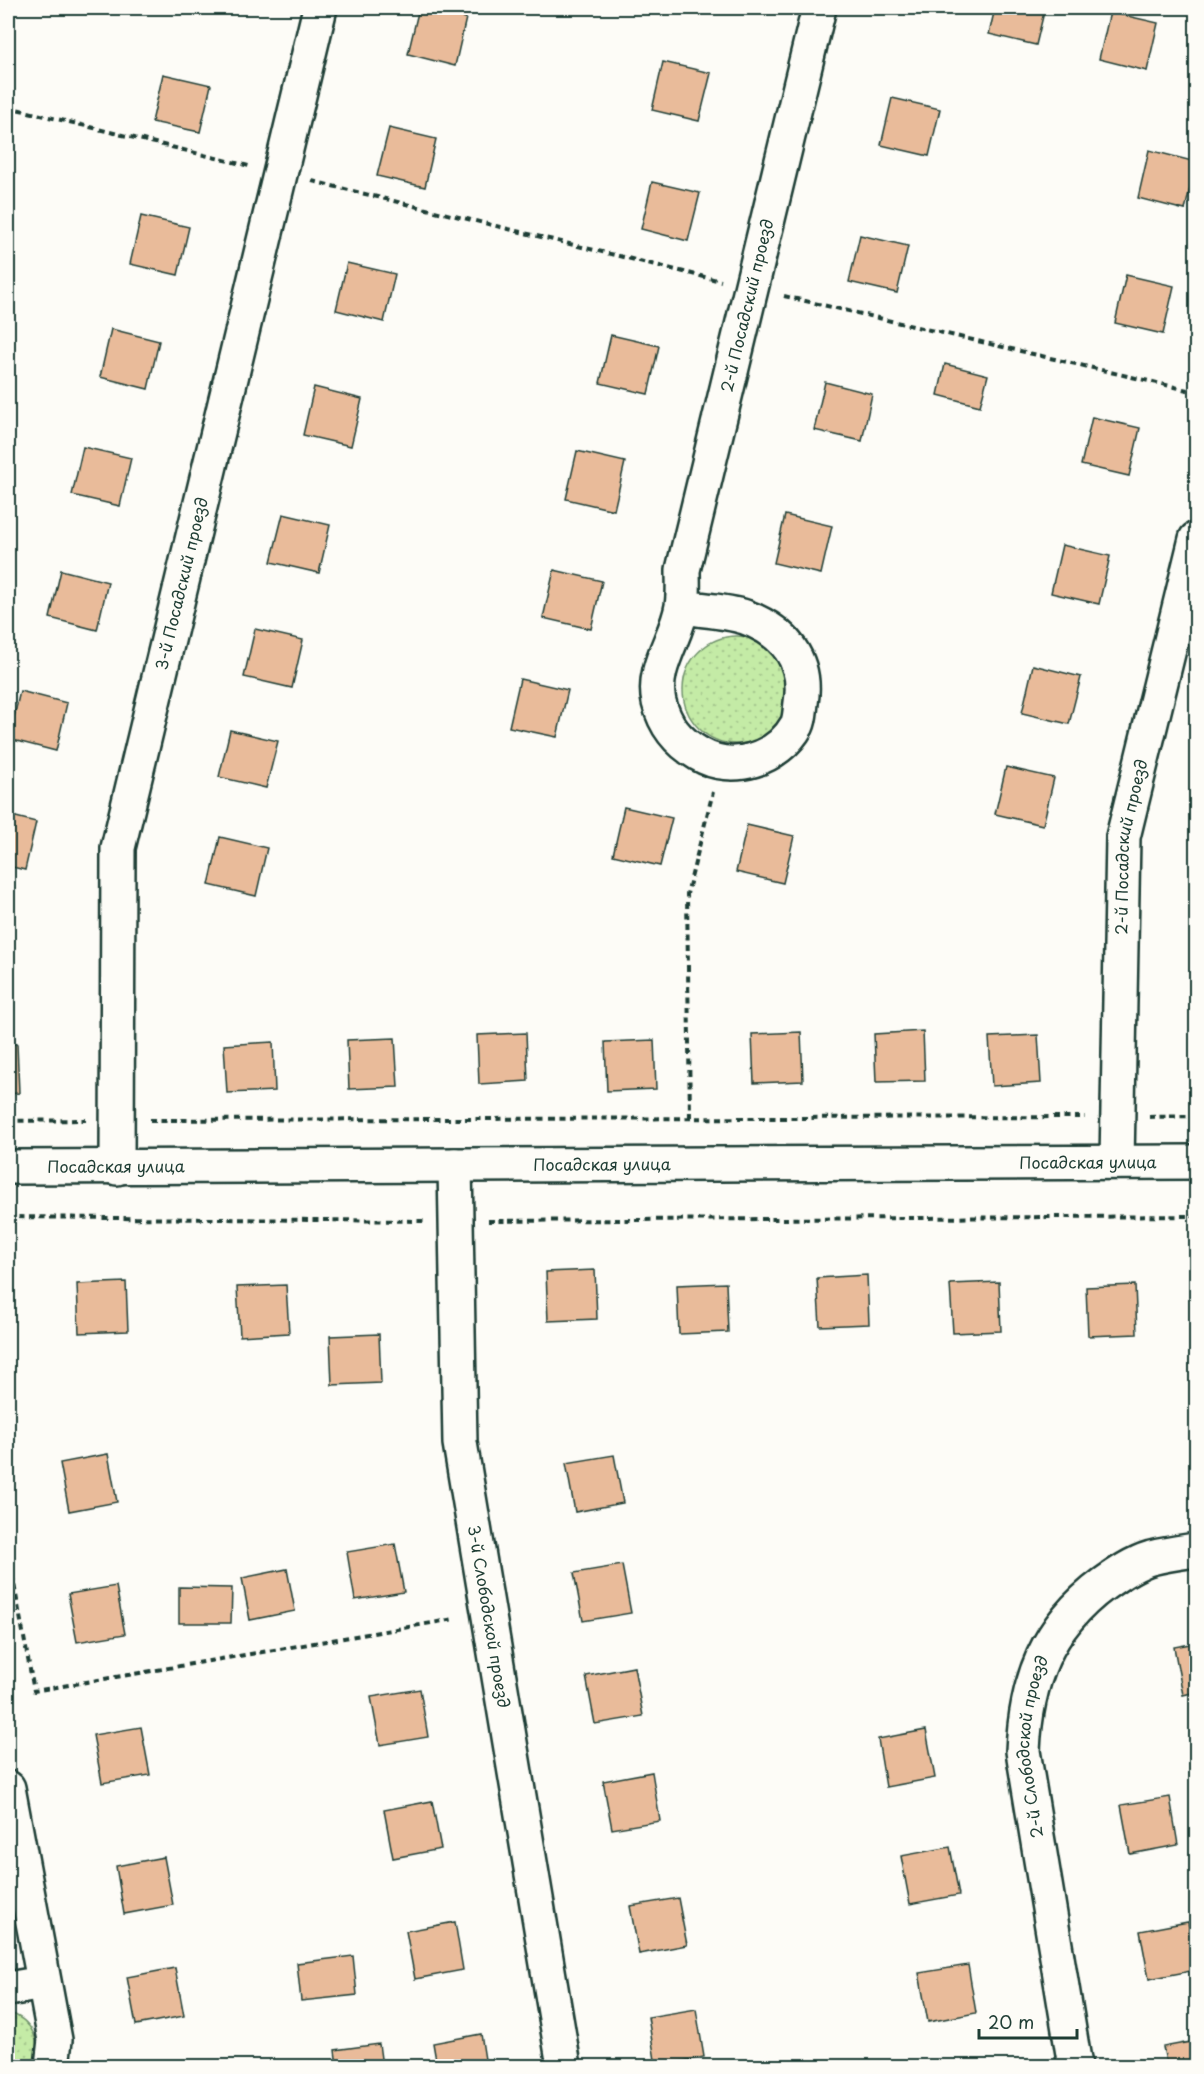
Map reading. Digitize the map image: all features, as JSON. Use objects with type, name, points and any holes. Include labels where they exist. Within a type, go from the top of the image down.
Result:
[{"type":"street","name":"3-й Посадский проезд","points":[[117,1168],[118,849],[320,8]]},
{"type":"street","name":"2-й Посадский проезд","points":[[682,607],[744,617],[780,635],[796,658],[803,689],[798,724],[783,744],[759,760],[732,763],[706,758],[685,746],[667,726],[658,700],[659,671],[682,607],[683,570],[819,8]]},
{"type":"street","name":"2-й Посадский проезд","points":[[1117,1162],[1123,837],[1197,539]]},
{"type":"street","name":"Посадская улица","points":[[8,1167],[1197,1162]]},
{"type":"street","name":"3-й Слободской проезд","points":[[455,1165],[458,1221],[460,1443],[564,2067]]},
{"type":"street","name":"2-й Слободской проезд","points":[[1075,2067],[1023,1750],[1025,1716],[1033,1681],[1053,1639],[1066,1620],[1090,1594],[1119,1573],[1150,1558],[1197,1550]]},
{"type":"street","points":[[8,1788],[55,2040],[52,2067]]},
{"type":"street","points":[[8,1989],[43,1983]]},
{"type":"path","points":[[8,107],[751,288],[1197,392]]},
{"type":"path","points":[[690,1118],[687,894],[722,761]]},
{"type":"path","points":[[8,1120],[1197,1116]]},
{"type":"path","points":[[8,1217],[458,1221],[1197,1216]]},
{"type":"path","points":[[8,1569],[11,1568],[34,1691],[488,1613]]},
{"type":"green space","points":[[737,636],[758,640],[775,652],[787,669],[791,690],[787,711],[775,728],[758,740],[737,744],[716,740],[699,728],[687,711],[683,690],[687,669],[699,652],[716,640]]},
{"type":"green space","points":[[8,2012],[23,2020],[33,2033],[37,2049],[33,2066],[8,2066]]},
{"type":"building","points":[[419,8],[466,18],[455,66],[408,54]]},
{"type":"building","points":[[995,8],[1045,8],[1036,45],[989,34]]},
{"type":"building","points":[[1110,12],[1158,23],[1147,71],[1099,59]]},
{"type":"building","points":[[663,62],[711,73],[699,121],[652,110]]},
{"type":"building","points":[[163,74],[211,85],[200,132],[152,122]]},
{"type":"building","points":[[892,98],[940,109],[929,156],[881,145]]},
{"type":"building","points":[[389,128],[436,139],[425,187],[377,176]]},
{"type":"building","points":[[1149,150],[1196,162],[1185,210],[1138,198]]},
{"type":"building","points":[[652,182],[700,193],[688,241],[641,229]]},
{"type":"building","points":[[141,216],[189,227],[178,275],[130,264]]},
{"type":"building","points":[[860,235],[908,246],[897,293],[849,282]]},
{"type":"building","points":[[347,263],[395,274],[384,322],[336,310]]},
{"type":"building","points":[[1126,275],[1174,286],[1163,334],[1115,323]]},
{"type":"building","points":[[111,329],[159,341],[148,389],[100,377]]},
{"type":"building","points":[[611,335],[659,346],[648,394],[600,383]]},
{"type":"building","points":[[945,364],[988,375],[980,406],[938,395]]},
{"type":"building","points":[[825,382],[872,394],[862,441],[814,430]]},
{"type":"building","points":[[314,387],[362,399],[351,446],[303,435]]},
{"type":"building","points":[[1092,417],[1140,428],[1129,476],[1081,465]]},
{"type":"building","points":[[83,447],[131,458],[120,506],[72,495]]},
{"type":"building","points":[[577,451],[625,462],[614,510],[566,499]]},
{"type":"building","points":[[283,514],[330,525],[319,573],[271,562]]},
{"type":"building","points":[[785,515],[832,526],[821,574],[774,563]]},
{"type":"building","points":[[1062,545],[1110,556],[1099,604],[1051,593]]},
{"type":"building","points":[[61,570],[108,582],[97,630],[50,618]]},
{"type":"building","points":[[554,570],[602,581],[591,629],[543,618]]},
{"type":"building","points":[[255,629],[303,640],[292,688],[244,677]]},
{"type":"building","points":[[1033,665],[1081,677],[1069,724],[1022,713]]},
{"type":"building","points":[[520,679],[568,690],[557,737],[509,727]]},
{"type":"building","points":[[20,691],[67,703],[56,751],[9,739]]},
{"type":"building","points":[[230,730],[278,741],[266,788],[219,777]]},
{"type":"building","points":[[1006,767],[1054,778],[1043,825],[995,814]]},
{"type":"building","points":[[624,807],[672,818],[660,866],[613,855]]},
{"type":"building","points":[[8,815],[36,822],[25,870],[8,866]]},
{"type":"building","points":[[747,825],[794,836],[783,883],[736,872]]},
{"type":"building","points":[[220,837],[267,848],[256,896],[209,885]]},
{"type":"building","points":[[923,1031],[925,1081],[876,1082],[874,1034]]},
{"type":"building","points":[[801,1032],[803,1081],[754,1083],[752,1034]]},
{"type":"building","points":[[526,1033],[528,1081],[479,1084],[477,1035]]},
{"type":"building","points":[[1038,1035],[1041,1083],[992,1086],[989,1037]]},
{"type":"building","points":[[395,1038],[398,1087],[349,1089],[347,1040]]},
{"type":"building","points":[[654,1040],[656,1089],[607,1091],[605,1042]]},
{"type":"building","points":[[273,1042],[275,1091],[227,1093],[224,1045]]},
{"type":"building","points":[[17,1044],[19,1093],[8,1094],[8,1045]]},
{"type":"building","points":[[595,1270],[597,1319],[548,1321],[546,1272]]},
{"type":"building","points":[[867,1275],[869,1324],[820,1326],[817,1278]]},
{"type":"building","points":[[126,1282],[128,1331],[79,1333],[77,1284]]},
{"type":"building","points":[[999,1282],[1001,1331],[953,1333],[950,1284]]},
{"type":"building","points":[[726,1283],[728,1332],[679,1334],[677,1285]]},
{"type":"building","points":[[286,1285],[289,1333],[240,1336],[237,1287]]},
{"type":"building","points":[[1135,1285],[1137,1334],[1088,1336],[1086,1287]]},
{"type":"building","points":[[379,1334],[381,1383],[332,1385],[330,1336]]},
{"type":"building","points":[[108,1454],[117,1502],[69,1511],[60,1463]]},
{"type":"building","points":[[614,1455],[623,1503],[575,1512],[566,1463]]},
{"type":"building","points":[[395,1544],[404,1592],[355,1600],[347,1552]]},
{"type":"building","points":[[622,1565],[631,1613],[583,1621],[574,1573]]},
{"type":"building","points":[[287,1569],[295,1611],[250,1620],[242,1578]]},
{"type":"building","points":[[116,1586],[125,1634],[77,1642],[68,1594]]},
{"type":"building","points":[[179,1587],[232,1588],[231,1623],[179,1623]]},
{"type":"building","points":[[1196,1643],[1196,1692],[1183,1695],[1174,1647]]},
{"type":"building","points":[[634,1667],[643,1716],[595,1724],[586,1676]]},
{"type":"building","points":[[420,1689],[428,1737],[380,1745],[371,1697]]},
{"type":"building","points":[[141,1727],[150,1775],[102,1783],[93,1735]]},
{"type":"building","points":[[926,1730],[935,1778],[886,1787],[878,1739]]},
{"type":"building","points":[[652,1772],[660,1821],[612,1829],[603,1781]]},
{"type":"building","points":[[1170,1797],[1178,1845],[1130,1854],[1121,1805]]},
{"type":"building","points":[[432,1801],[441,1849],[393,1858],[384,1810]]},
{"type":"building","points":[[950,1847],[959,1895],[910,1904],[901,1856]]},
{"type":"building","points":[[164,1857],[173,1905],[124,1914],[116,1866]]},
{"type":"building","points":[[678,1898],[687,1945],[639,1954],[630,1906]]},
{"type":"building","points":[[455,1922],[463,1970],[415,1979],[406,1931]]},
{"type":"building","points":[[1188,1922],[1196,1970],[1149,1979],[1140,1931]]},
{"type":"building","points":[[353,1956],[357,1995],[301,2001],[297,1963]]},
{"type":"building","points":[[968,1965],[976,2013],[928,2022],[919,1973]]},
{"type":"building","points":[[175,1968],[184,2016],[136,2025],[127,1977]]},
{"type":"building","points":[[696,2009],[704,2057],[656,2066],[648,2017]]},
{"type":"building","points":[[481,2034],[486,2066],[437,2066],[433,2043]]},
{"type":"building","points":[[1196,2041],[1196,2066],[1167,2066],[1163,2047]]},
{"type":"building","points":[[379,2044],[382,2066],[337,2066],[335,2050]]}]
